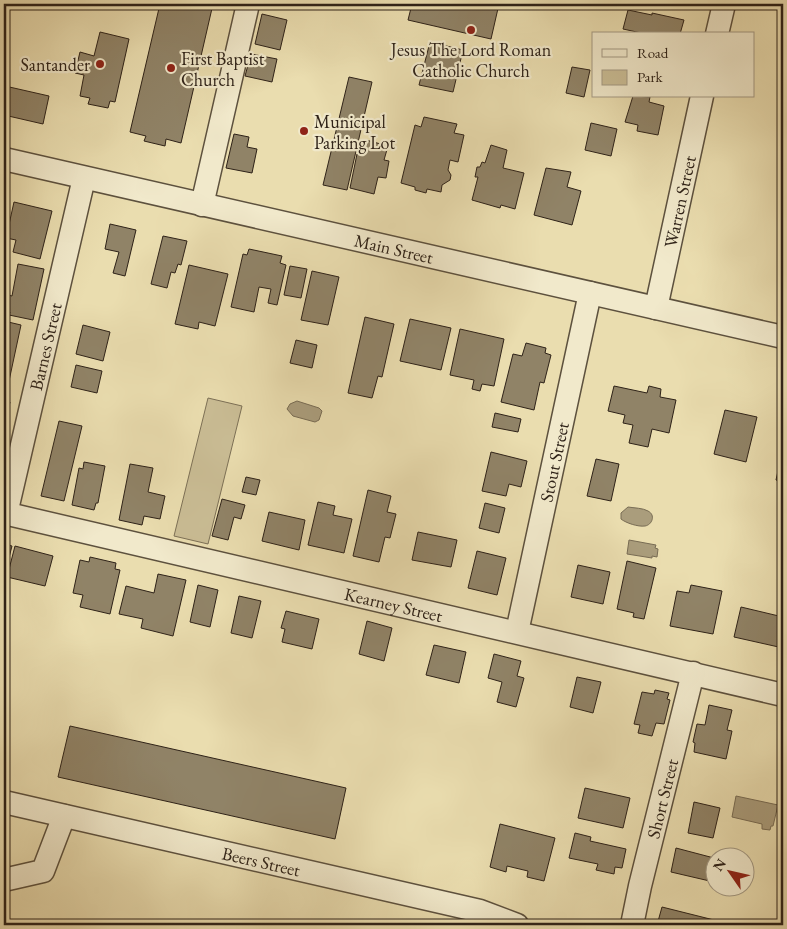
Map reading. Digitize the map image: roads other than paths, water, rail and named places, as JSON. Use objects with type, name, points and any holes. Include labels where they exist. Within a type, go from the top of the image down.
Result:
[{"type":"street","points":[[202,204],[248,4]]},
{"type":"street","points":[[717,32],[724,4]]},
{"type":"street","name":"Warren Street","points":[[656,308],[702,98]]},
{"type":"street","name":"Main Street","points":[[5,165],[84,178],[202,204],[783,337]]},
{"type":"street","name":"Barnes Street","points":[[5,514],[84,178]]},
{"type":"street","name":"Stout Street","points":[[517,632],[590,293]]},
{"type":"street","name":"Kearney Street","points":[[5,514],[783,694]]},
{"type":"street","name":"Short Street","points":[[632,925],[693,673]]},
{"type":"street","name":"Beers Street","points":[[4,802],[480,911],[517,925]]},
{"type":"street","points":[[4,878],[8,879],[43,871],[64,816]]},
{"type":"place","name":"Jesus The Lord Roman Catholic Church","points":[[471,30]]},
{"type":"place","name":"Santander","points":[[100,64]]},
{"type":"place","name":"First Baptist Church","points":[[171,68]]},
{"type":"place","name":"Municipal Parking Lot","points":[[304,131]]}]
